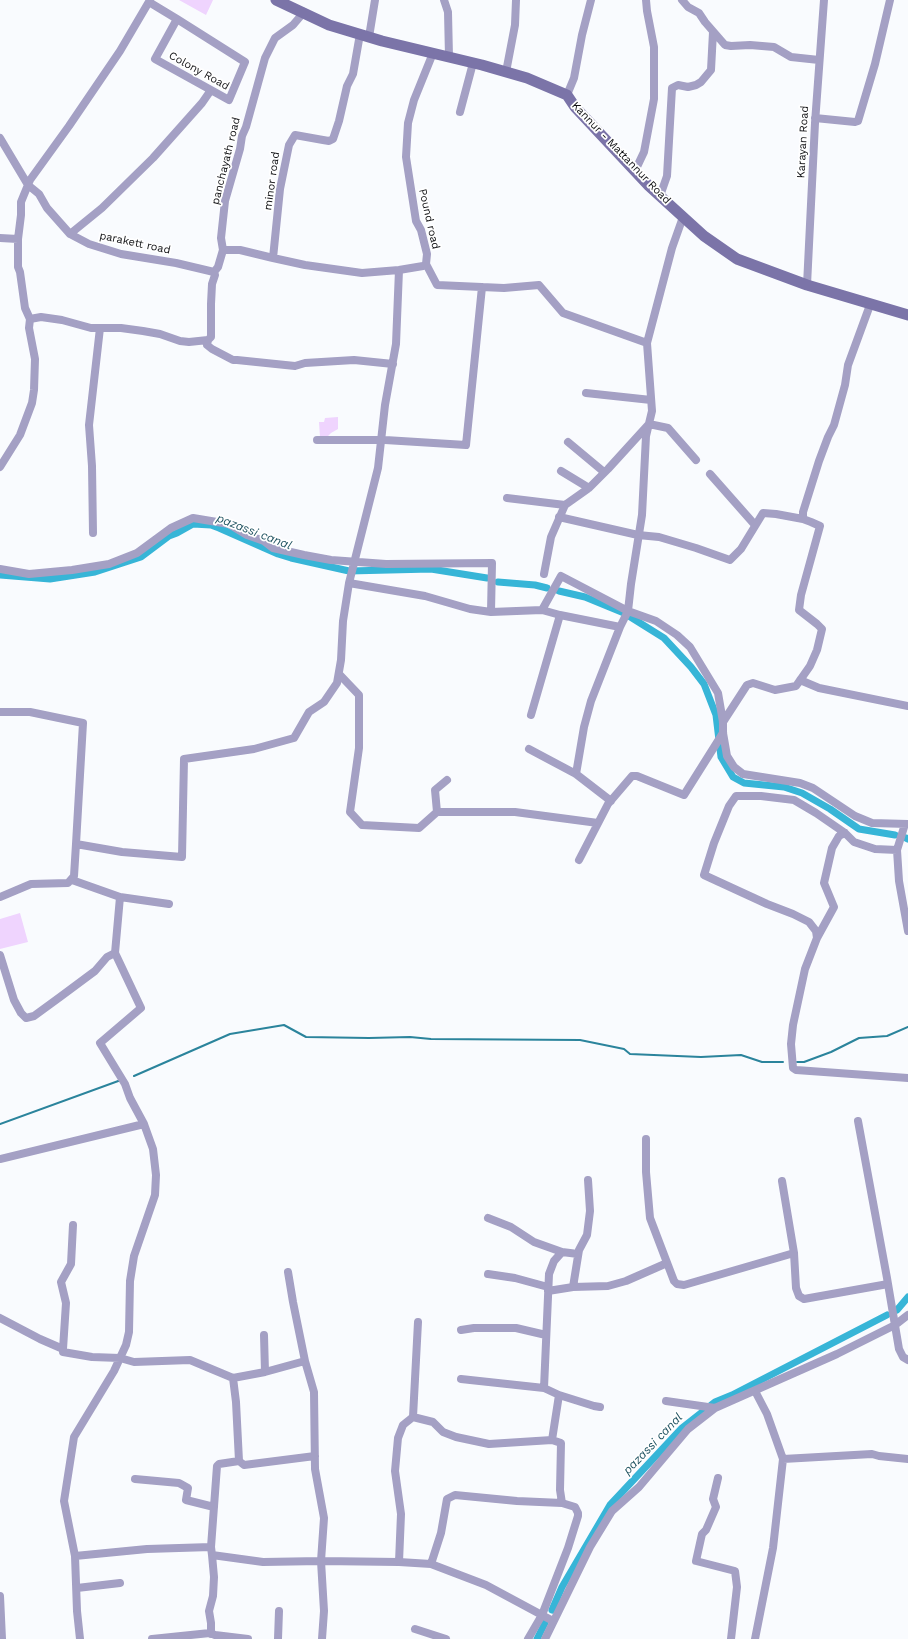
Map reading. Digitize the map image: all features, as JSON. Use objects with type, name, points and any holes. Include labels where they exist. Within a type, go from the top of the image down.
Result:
[{"type":"main road","name":"Kannur - Mattannur Road","points":[[276,0],[329,24],[364,36],[527,78],[567,95],[575,107],[660,196],[704,236],[737,259],[807,285],[870,305],[908,315]]},
{"type":"street","points":[[364,36],[375,0]]},
{"type":"street","points":[[444,0],[448,12],[449,57]]},
{"type":"street","points":[[506,72],[514,25],[516,0]]},
{"type":"street","points":[[567,95],[574,78],[582,35],[591,0]]},
{"type":"street","points":[[635,171],[644,152],[654,99],[654,47],[646,0]]},
{"type":"street","points":[[682,0],[688,7],[699,13],[725,45],[774,47],[791,57],[819,60]]},
{"type":"street","name":"Karayan Road","points":[[807,285],[815,118],[824,0]]},
{"type":"street","points":[[815,118],[858,121],[875,64],[890,0]]},
{"type":"street","points":[[0,466],[20,435],[32,402],[34,390],[35,359],[29,328],[30,319],[25,308],[18,267],[18,239],[21,202],[30,180],[120,51],[150,1]]},
{"type":"street","name":"Colony Road","points":[[150,1],[177,20],[245,62],[229,100],[155,60],[177,20]]},
{"type":"street","name":"panchayath road","points":[[208,340],[210,337],[212,284],[215,275],[214,272],[218,267],[223,250],[221,238],[225,201],[265,58],[276,38],[293,25],[304,12]]},
{"type":"street","points":[[660,196],[667,176],[672,88],[678,85],[688,87],[696,85],[701,82],[711,70],[713,32]]},
{"type":"street","name":"minor road","points":[[273,258],[280,189],[289,145],[293,137],[298,134],[329,141],[333,139],[339,121],[347,86],[353,74],[364,36]]},
{"type":"street","name":"Pound road","points":[[273,258],[305,266],[362,273],[400,270],[423,266],[426,264],[427,254],[421,230],[416,221],[406,157],[408,146],[408,123],[414,100],[433,53]]},
{"type":"street","points":[[460,112],[473,63]]},
{"type":"street","points":[[70,234],[102,208],[153,158],[202,103],[211,90]]},
{"type":"street","name":"parakett road","points":[[0,138],[28,185],[39,194],[47,208],[70,234],[89,244],[121,254],[176,263],[214,272]]},
{"type":"street","points":[[576,774],[584,727],[591,701],[620,627],[628,611],[642,515],[646,436],[652,411],[647,343],[672,248],[683,217]]},
{"type":"street","points":[[0,238],[18,239]]},
{"type":"street","points":[[223,250],[240,250],[273,258]]},
{"type":"street","points":[[426,264],[437,284],[504,288],[539,285],[563,313],[647,343]]},
{"type":"street","points":[[76,844],[122,852],[182,857],[184,759],[254,749],[294,738],[308,712],[324,702],[337,683],[341,660],[343,621],[350,580],[378,468],[380,440],[396,344],[400,270]]},
{"type":"street","points":[[317,440],[380,440],[466,445],[482,287]]},
{"type":"street","points":[[802,519],[811,483],[834,425],[845,385],[848,364],[870,305]]},
{"type":"street","points":[[30,319],[51,318],[81,326],[121,328],[143,331],[160,334],[180,341],[208,340],[207,345],[233,360],[295,366],[305,363],[350,360],[393,364]]},
{"type":"street","points":[[93,533],[92,466],[89,425],[100,328]]},
{"type":"street","points":[[586,393],[651,400]]},
{"type":"street","points":[[649,424],[668,428],[696,460]]},
{"type":"street","points":[[544,574],[551,537],[565,505],[589,488],[649,424]]},
{"type":"street","points":[[568,442],[604,472]]},
{"type":"street","points":[[561,471],[589,488]]},
{"type":"street","points":[[710,474],[755,525]]},
{"type":"street","points":[[507,498],[565,505]]},
{"type":"street","points":[[559,517],[638,536],[659,537],[730,560],[741,549],[763,513],[802,519],[820,526],[801,595],[799,610],[818,624],[822,629],[817,650],[810,666],[796,686],[775,690],[752,683],[746,685],[724,722]]},
{"type":"street","points":[[0,569],[29,574],[72,570],[109,564],[137,553],[171,528],[192,518],[228,524],[247,535],[264,541],[273,548],[304,555],[355,562],[386,564],[492,563],[491,612]]},
{"type":"street","points":[[542,610],[561,576],[628,611],[656,621],[676,634],[690,648],[718,693],[724,722],[723,733],[727,756],[734,767],[743,774],[800,783],[814,788],[854,816],[872,823],[906,824],[897,850],[899,881],[908,932]]},
{"type":"street","points":[[350,580],[425,596],[470,609],[491,612],[542,610],[620,627]]},
{"type":"street","points":[[531,715],[560,615]]},
{"type":"street","points":[[339,674],[359,695],[359,748],[350,812],[362,825],[419,828],[437,812],[515,812],[598,823]]},
{"type":"street","points":[[800,680],[819,688],[908,706]]},
{"type":"street","points":[[0,712],[30,712],[83,723],[74,876],[68,884],[31,884],[0,897]]},
{"type":"street","points":[[579,860],[611,801],[632,776],[637,776],[684,795],[723,733]]},
{"type":"street","points":[[529,749],[576,774],[611,801]]},
{"type":"street","points":[[437,812],[435,790],[447,780]]},
{"type":"street","points":[[817,938],[816,932],[809,922],[704,875],[729,806],[736,796],[761,796],[794,800],[845,833],[854,842],[875,849],[897,850]]},
{"type":"street","points":[[845,833],[839,836],[832,848],[824,883],[834,907],[817,938],[805,969],[791,1044],[792,1068],[796,1070],[908,1078]]},
{"type":"street","points":[[72,880],[120,897],[169,904]]},
{"type":"street","points":[[80,1639],[77,1611],[75,1556],[64,1501],[74,1437],[114,1371],[126,1345],[129,1332],[130,1281],[134,1256],[156,1195],[156,1175],[153,1149],[144,1124],[120,1075],[100,1043],[141,1008],[115,953],[120,897]]},
{"type":"street","points":[[0,955],[14,1000],[21,1013],[26,1018],[34,1016],[95,971],[107,957],[115,953]]},
{"type":"street","points":[[858,1121],[901,1356],[908,1360]]},
{"type":"street","points":[[0,1159],[144,1124]]},
{"type":"street","points":[[646,1139],[646,1172],[650,1218],[674,1281],[677,1284],[684,1284],[794,1253]]},
{"type":"street","points":[[573,1288],[578,1254],[587,1235],[590,1211],[588,1180]]},
{"type":"street","points":[[782,1181],[794,1253],[796,1288],[799,1296],[804,1299],[888,1284]]},
{"type":"street","points":[[488,1218],[508,1225],[534,1242],[562,1252],[578,1254]]},
{"type":"street","points":[[62,1349],[66,1303],[62,1282],[71,1264],[73,1226]]},
{"type":"street","points":[[544,1388],[549,1274],[554,1261],[562,1252]]},
{"type":"street","points":[[488,1274],[515,1278],[548,1289],[608,1286],[626,1281],[667,1263]]},
{"type":"street","points":[[288,1272],[305,1361],[314,1392],[315,1469],[324,1518],[321,1561],[324,1611],[322,1639]]},
{"type":"street","points":[[545,1639],[590,1547],[612,1511],[639,1487],[688,1429],[715,1408],[734,1398],[755,1391],[837,1354],[895,1325],[908,1315]]},
{"type":"street","points":[[0,1318],[40,1340],[62,1349],[63,1352],[92,1357],[120,1358],[134,1362],[190,1360],[233,1378],[265,1372],[305,1361]]},
{"type":"street","points":[[399,1562],[401,1514],[395,1471],[398,1438],[403,1425],[413,1417],[418,1322]]},
{"type":"street","points":[[461,1330],[474,1328],[516,1328],[546,1335]]},
{"type":"street","points":[[264,1335],[265,1372]]},
{"type":"street","points":[[233,1378],[239,1461]]},
{"type":"street","points":[[461,1379],[544,1388],[559,1395],[600,1406]]},
{"type":"street","points":[[754,1639],[773,1548],[783,1459],[767,1414],[755,1391]]},
{"type":"street","points":[[552,1440],[559,1395]]},
{"type":"street","points":[[666,1401],[715,1408]]},
{"type":"street","points":[[413,1417],[433,1422],[443,1432],[456,1437],[489,1444],[552,1440],[561,1443],[562,1480],[560,1490],[562,1503]]},
{"type":"street","points":[[783,1459],[872,1454],[908,1459]]},
{"type":"street","points":[[211,1634],[209,1611],[213,1596],[214,1577],[211,1551],[217,1466],[219,1464],[239,1461],[244,1465],[315,1456]]},
{"type":"street","points":[[718,1478],[713,1499],[716,1507],[706,1530],[702,1534],[696,1561],[735,1572],[737,1587],[731,1639]]},
{"type":"street","points":[[135,1479],[179,1483],[188,1488],[186,1500],[214,1507]]},
{"type":"street","points":[[431,1564],[441,1533],[447,1499],[455,1495],[517,1501],[562,1503],[575,1507],[577,1509],[578,1516],[568,1548],[542,1615],[528,1639]]},
{"type":"street","points":[[75,1556],[147,1549],[211,1551],[263,1562],[321,1561],[431,1564],[486,1585],[554,1621]]},
{"type":"street","points":[[77,1588],[120,1584]]},
{"type":"street","points":[[0,1596],[2,1639]]},
{"type":"street","points":[[278,1639],[279,1611]]},
{"type":"street","points":[[415,1629],[446,1639]]},
{"type":"street","points":[[152,1639],[200,1637],[211,1634],[248,1639]]},
{"type":"shaded area","points":[[179,0],[213,0],[206,15]]},
{"type":"shaded area","points":[[338,417],[338,429],[325,439],[320,437],[319,422],[324,422],[325,418]]},
{"type":"shaded area","points":[[20,913],[28,942],[0,949],[0,919]]},
{"type":"waterway","name":"pazassi canal","points":[[0,575],[50,579],[95,572],[141,557],[169,536],[193,524],[211,525],[278,554],[291,558],[349,571],[431,569],[487,578]]},
{"type":"waterway","name":"pazassi canal","points":[[498,582],[535,585],[547,588]]},
{"type":"waterway","name":"pazassi canal","points":[[559,591],[585,597],[624,613],[664,638],[691,667],[704,684],[716,715],[721,757],[733,777],[744,783],[784,787],[802,793],[830,809],[859,829],[895,835]]},
{"type":"waterway","points":[[134,1076],[230,1034],[284,1025],[306,1037],[580,1040],[624,1049],[630,1054],[701,1057],[741,1055],[762,1062],[783,1062]]},
{"type":"waterway","points":[[797,1062],[804,1062],[831,1052],[859,1038],[887,1036],[908,1027]]},
{"type":"waterway","points":[[0,1124],[121,1080]]},
{"type":"waterway","name":"pazassi canal","points":[[897,1310],[908,1297]]},
{"type":"waterway","name":"pazassi canal","points":[[552,1610],[562,1587],[610,1505],[682,1428],[715,1402],[732,1395],[887,1315]]},
{"type":"waterway","name":"pazassi canal","points":[[537,1639],[545,1623]]}]
